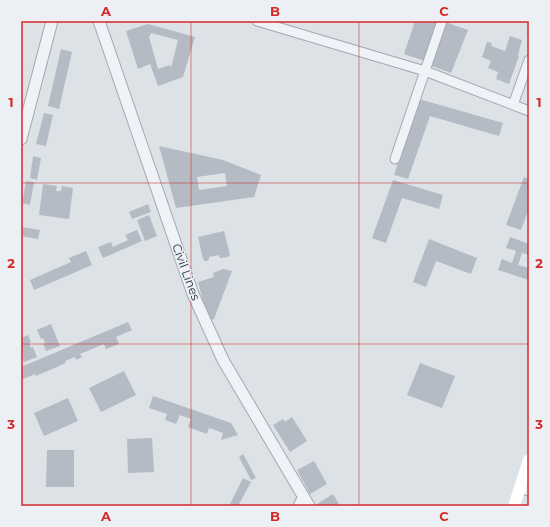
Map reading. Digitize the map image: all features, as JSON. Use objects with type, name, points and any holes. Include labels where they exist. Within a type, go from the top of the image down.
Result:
[{"type":"main road","points":[[514,506],[524,490],[529,460]]},
{"type":"street","points":[[21,139],[52,21]]},
{"type":"street","name":"Civil Lines","points":[[99,21],[194,294],[223,360],[303,503]]},
{"type":"street","points":[[257,21],[425,71],[529,111]]},
{"type":"street","points":[[395,159],[442,21]]},
{"type":"street","points":[[513,105],[529,60]]},
{"type":"building","points":[[415,21],[432,21],[438,23],[425,61],[404,54]]},
{"type":"building","points":[[445,22],[468,30],[451,73],[429,65]]},
{"type":"building","points":[[148,24],[195,37],[183,77],[158,86],[150,64],[138,69],[126,31]],"holes":[[[151,33],[178,40],[171,68],[170,65],[158,69],[149,37]]]},
{"type":"building","points":[[510,36],[522,40],[519,56],[509,84],[496,79],[498,72],[488,68],[491,61],[482,57],[487,42],[492,43],[491,46],[505,51]]},
{"type":"building","points":[[61,49],[72,52],[59,109],[48,106]]},
{"type":"building","points":[[419,99],[503,123],[499,136],[430,116],[408,179],[394,175]]},
{"type":"building","points":[[44,113],[53,115],[46,146],[36,144]]},
{"type":"building","points":[[159,146],[223,160],[261,175],[254,197],[176,208]],"holes":[[[225,173],[227,186],[199,190],[197,177]]]},
{"type":"building","points":[[33,156],[41,158],[37,180],[30,178]]},
{"type":"building","points":[[524,177],[529,179],[529,208],[521,230],[506,225]]},
{"type":"building","points":[[393,180],[443,195],[439,209],[402,198],[386,243],[372,238]]},
{"type":"building","points":[[26,181],[34,182],[30,205],[22,203]]},
{"type":"building","points":[[43,184],[57,186],[56,191],[61,191],[62,186],[73,188],[69,219],[39,215]]},
{"type":"building","points":[[148,204],[151,212],[132,219],[129,212]]},
{"type":"building","points":[[149,215],[157,236],[145,241],[137,220]]},
{"type":"building","points":[[21,227],[40,230],[38,239],[21,236]]},
{"type":"building","points":[[137,230],[142,241],[103,258],[98,247],[111,242],[113,247],[128,240],[125,235]]},
{"type":"building","points":[[224,231],[230,255],[228,257],[221,258],[219,255],[209,257],[207,261],[205,261],[203,259],[198,237]]},
{"type":"building","points":[[510,237],[529,244],[529,255],[522,253],[518,265],[529,268],[529,280],[498,270],[502,259],[512,263],[516,251],[506,248]]},
{"type":"building","points":[[429,239],[477,258],[471,274],[436,261],[426,287],[413,282]]},
{"type":"building","points":[[86,251],[92,265],[34,290],[30,280],[71,262],[69,258]]},
{"type":"building","points":[[223,269],[232,271],[214,319],[208,321],[198,282],[214,277],[213,273]]},
{"type":"building","points":[[128,322],[132,330],[116,337],[119,344],[106,349],[104,344],[80,354],[82,357],[76,360],[75,357],[65,361],[66,363],[36,376],[35,374],[21,380],[21,367]]},
{"type":"building","points":[[51,324],[60,346],[46,351],[43,344],[45,343],[43,338],[41,339],[37,330]]},
{"type":"building","points":[[28,335],[31,342],[29,343],[31,348],[33,347],[37,357],[24,362],[21,354],[21,338]]},
{"type":"building","points":[[420,363],[455,376],[442,408],[407,395]]},
{"type":"building","points":[[124,371],[136,395],[101,412],[89,388]]},
{"type":"building","points":[[153,396],[231,423],[238,435],[221,440],[223,433],[209,428],[207,434],[188,427],[191,419],[180,415],[176,424],[165,420],[167,414],[149,408]]},
{"type":"building","points":[[68,398],[78,421],[44,436],[34,413]]},
{"type":"building","points":[[292,417],[307,441],[290,452],[273,425],[283,419],[285,422]]},
{"type":"building","points":[[152,438],[154,472],[128,473],[127,439]]},
{"type":"building","points":[[47,450],[74,450],[74,487],[46,487]]},
{"type":"building","points":[[243,454],[256,478],[251,480],[239,457]]},
{"type":"building","points":[[314,461],[327,484],[310,494],[297,470]]},
{"type":"building","points":[[243,478],[251,482],[238,506],[229,506]]},
{"type":"building","points":[[333,494],[340,506],[314,506]]}]
